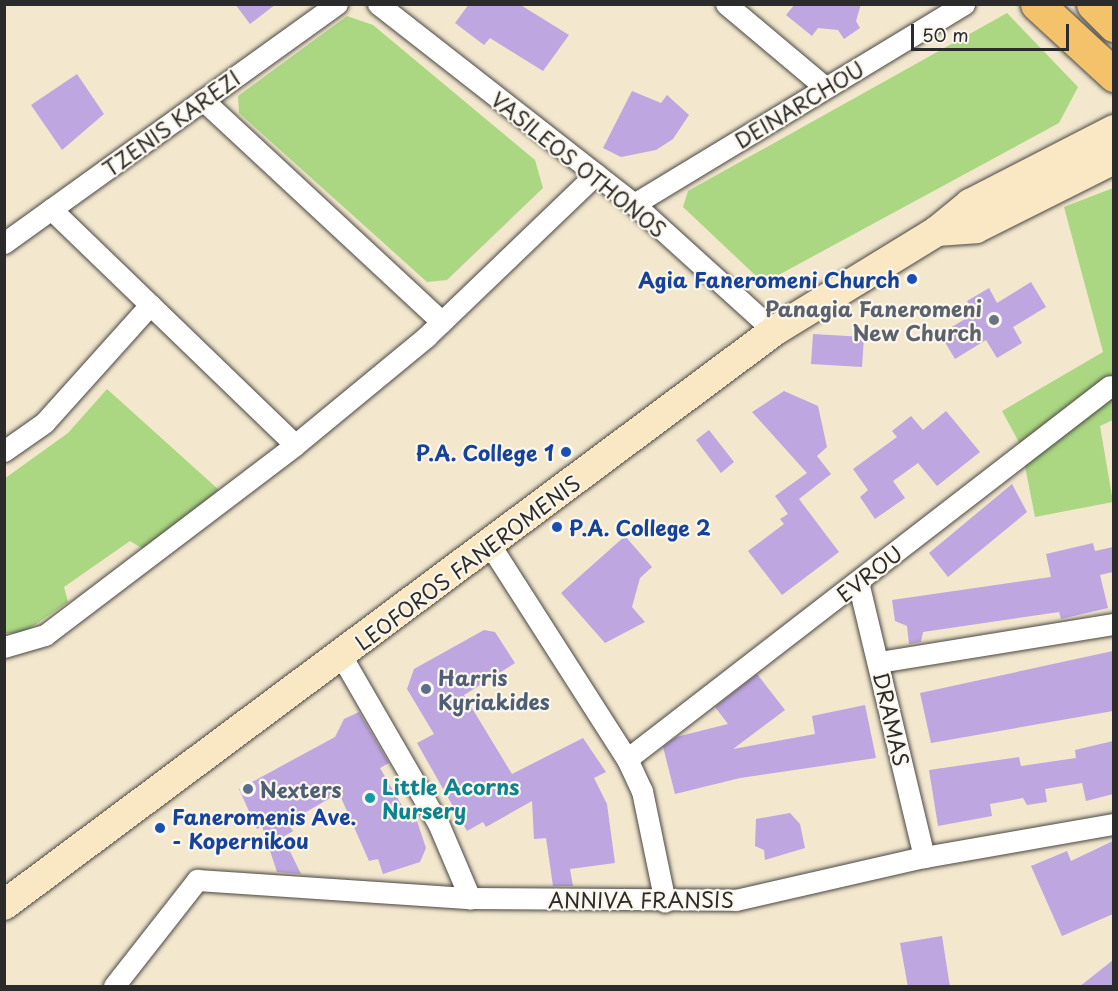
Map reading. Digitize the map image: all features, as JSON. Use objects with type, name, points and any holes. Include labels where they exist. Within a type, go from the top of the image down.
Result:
[{"type":"main road","points":[[1037,4],[1113,75]]},
{"type":"main road","points":[[1093,4],[1113,25]]},
{"type":"main road","name":"LEOFOROS FANEROMENIS","points":[[4,904],[342,657],[774,331],[938,231],[970,204],[1113,130]]},
{"type":"main road","name":"LEOFOROS FANEROMENIS","points":[[938,231],[976,228],[1113,159]]},
{"type":"street","name":"TZENIS KAREZI","points":[[4,243],[337,4]]},
{"type":"street","name":"VASILEOS OTHONOS","points":[[378,4],[634,204],[774,331]]},
{"type":"street","points":[[726,4],[825,87]]},
{"type":"street","name":"DEINARCHOU","points":[[634,204],[964,4]]},
{"type":"street","points":[[203,100],[442,322]]},
{"type":"street","points":[[4,647],[45,635],[295,444],[442,322],[596,174]]},
{"type":"street","points":[[51,209],[295,444]]},
{"type":"street","points":[[4,451],[44,423],[150,305]]},
{"type":"street","name":"EVROU","points":[[627,759],[1110,386]]},
{"type":"street","points":[[489,545],[627,759],[642,791],[665,902]]},
{"type":"street","name":"DRAMAS","points":[[858,582],[924,857]]},
{"type":"street","points":[[879,662],[1113,624]]},
{"type":"street","points":[[342,657],[438,823],[470,898]]},
{"type":"street","name":"ANNIVA FRANSIS","points":[[114,987],[197,880],[470,898],[665,902],[736,900],[924,857],[1113,824]]},
{"type":"green space","points":[[1007,13],[1078,87],[1059,123],[773,278],[755,275],[683,207],[688,191]]},
{"type":"green space","points":[[347,16],[373,25],[535,160],[543,188],[447,280],[427,282],[239,113],[238,96]]},
{"type":"green space","points":[[1113,188],[1113,420],[1100,426],[1113,502],[1035,517],[1021,446],[1002,411],[1103,352],[1064,207]]},
{"type":"green space","points":[[107,389],[219,490],[143,549],[130,541],[64,587],[68,602],[23,633],[5,633],[4,479],[68,433]]},
{"type":"building","points":[[235,4],[276,4],[250,24]]},
{"type":"building","points":[[469,4],[519,4],[569,35],[543,71],[490,38],[484,45],[455,23]]},
{"type":"building","points":[[795,4],[861,4],[856,21],[860,28],[844,39],[838,30],[818,28],[812,36],[786,15]]},
{"type":"building","points":[[77,74],[104,114],[62,150],[31,105]]},
{"type":"building","points":[[632,91],[661,103],[667,95],[689,115],[673,139],[656,150],[621,157],[603,148]]},
{"type":"building","name":"Panagia Faneromeni New Church","points":[[1031,282],[1046,307],[1013,327],[1022,343],[997,358],[986,340],[955,359],[940,334],[975,313],[967,301],[989,288],[997,303]]},
{"type":"building","points":[[813,334],[864,337],[862,367],[811,364]]},
{"type":"building","points":[[784,391],[818,406],[827,447],[817,456],[831,474],[799,499],[839,552],[782,595],[748,551],[784,524],[780,519],[788,514],[775,496],[807,473],[752,412]]},
{"type":"building","points":[[946,411],[980,452],[937,486],[918,463],[893,481],[905,498],[875,519],[860,497],[868,490],[853,469],[897,437],[892,431],[911,416],[923,430]]},
{"type":"building","points":[[709,430],[734,462],[721,473],[696,440]]},
{"type":"building","points":[[1012,484],[1027,512],[948,577],[929,553]]},
{"type":"building","points":[[625,536],[652,567],[640,578],[632,607],[645,622],[605,643],[561,593]]},
{"type":"building","points":[[1093,543],[1095,551],[1113,547],[1113,572],[1100,575],[1108,608],[1061,619],[1059,612],[923,632],[921,642],[909,644],[907,626],[895,621],[892,600],[1051,577],[1046,554]]},
{"type":"building","points":[[484,630],[495,632],[515,663],[464,695],[512,774],[583,738],[606,772],[594,778],[607,804],[615,863],[570,869],[573,886],[553,886],[546,838],[534,839],[532,801],[486,827],[483,822],[467,831],[417,743],[434,734],[407,689],[414,669]]},
{"type":"building","points":[[1113,651],[1113,711],[931,743],[920,693]]},
{"type":"building","points":[[757,674],[785,710],[733,749],[815,734],[812,716],[865,705],[876,758],[740,778],[675,794],[663,747],[676,737],[728,724],[715,707]]},
{"type":"building","points":[[359,712],[389,763],[380,768],[412,823],[417,821],[426,848],[420,862],[383,874],[378,859],[369,861],[339,793],[287,823],[293,831],[283,837],[301,874],[277,872],[262,826],[257,829],[239,789],[335,737],[344,719]]},
{"type":"building","points":[[1113,741],[1113,794],[1086,801],[1082,783],[1045,789],[1047,802],[1027,805],[1023,798],[990,804],[992,816],[938,826],[929,770],[1019,757],[1021,766],[1076,758],[1075,750]]},
{"type":"building","points":[[790,813],[800,824],[805,848],[765,860],[764,850],[755,846],[756,819]]},
{"type":"building","points":[[1113,841],[1113,914],[1062,936],[1031,866],[1067,851],[1071,861]]},
{"type":"building","points":[[942,936],[950,987],[908,987],[900,943]]},
{"type":"building","points":[[1113,960],[1113,987],[1079,987]]},
{"type":"place","name":"Agia Faneromeni Church","points":[[912,279]]},
{"type":"place","name":"Panagia Faneromeni New Church","points":[[994,320]]},
{"type":"place","name":"P.A. College 1","points":[[566,452]]},
{"type":"place","name":"P.A. College 2","points":[[557,527]]},
{"type":"place","name":"Harris Kyriakides","points":[[426,689]]},
{"type":"place","name":"Nexters","points":[[248,789]]},
{"type":"place","name":"Little Acorns Nursery","points":[[370,798]]},
{"type":"place","name":"Faneromenis Ave. - Kopernikou","points":[[160,828]]}]
